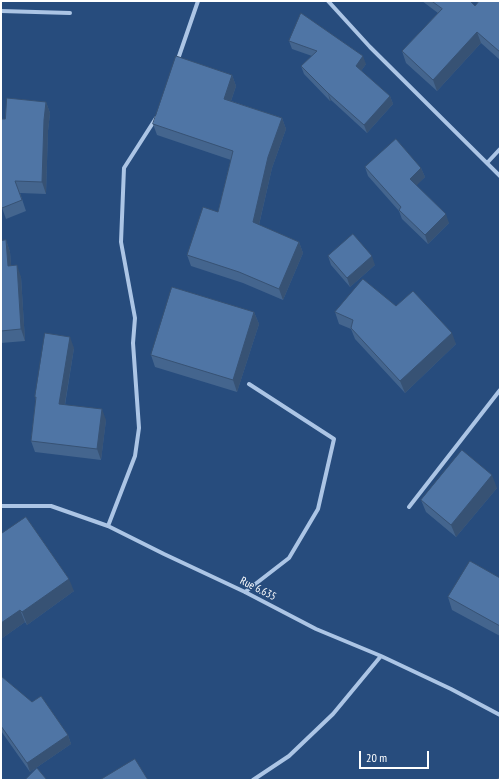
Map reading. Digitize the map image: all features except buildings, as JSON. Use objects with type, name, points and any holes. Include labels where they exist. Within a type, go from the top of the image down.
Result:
[{"type":"street","points":[[176,66],[198,1]]},
{"type":"street","points":[[328,1],[370,47],[500,176]]},
{"type":"street","points":[[1,11],[70,13]]},
{"type":"street","points":[[108,526],[135,456],[139,428],[133,343],[135,318],[121,242],[124,168],[160,112]]},
{"type":"street","points":[[487,163],[500,149]]},
{"type":"street","points":[[245,592],[289,558],[318,509],[334,439],[249,384]]},
{"type":"street","points":[[409,507],[500,390]]},
{"type":"street","name":"Rue 6.635","points":[[1,506],[51,506],[108,526],[245,592],[316,629],[381,656],[451,689],[500,715]]},
{"type":"street","points":[[253,780],[289,756],[333,714],[381,656]]}]
